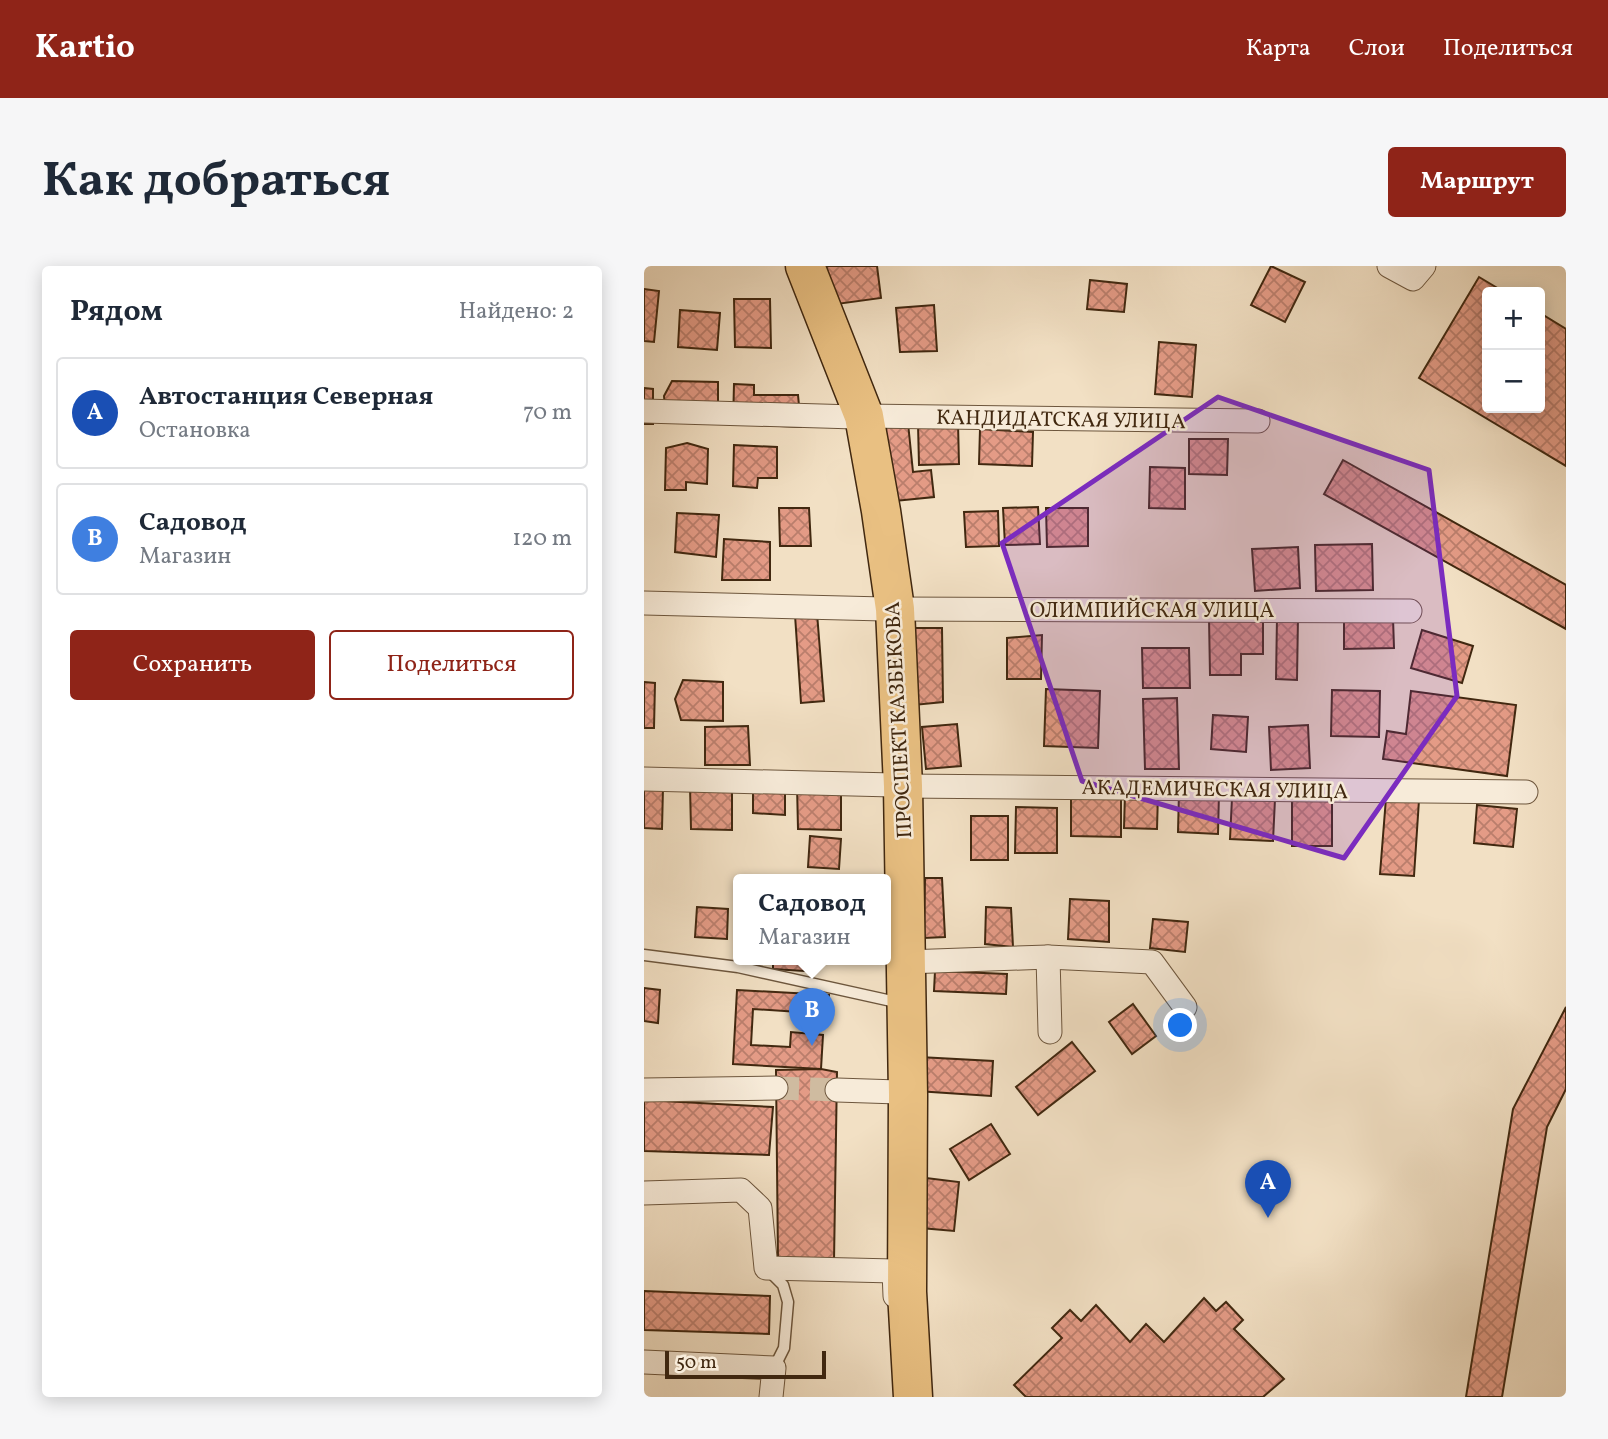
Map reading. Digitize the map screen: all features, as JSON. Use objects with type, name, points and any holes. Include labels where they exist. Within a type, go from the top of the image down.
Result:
[{"type":"highway","name":"ПРОСПЕКТ КАЗБЕКОВА","points":[[805,266],[860,417],[881,511],[889,609],[906,962],[908,1292],[914,1397]]},
{"type":"street","points":[[794,266],[860,417]]},
{"type":"street","points":[[1389,266],[1413,279],[1424,266]]},
{"type":"street","name":"КАНДИДАТСКАЯ УЛИЦА","points":[[644,411],[860,417],[1258,421]]},
{"type":"street","name":"ОЛИМПИЙСКАЯ УЛИЦА","points":[[644,603],[889,609],[1410,611]]},
{"type":"street","name":"АКАДЕМИЧЕСКАЯ УЛИЦА","points":[[644,779],[898,785],[1527,792]]},
{"type":"street","points":[[898,785],[898,1183],[894,1271],[898,1397]]},
{"type":"street","points":[[906,962],[1048,957],[1152,962],[1185,1007]]},
{"type":"street","points":[[1048,957],[1050,1032]]},
{"type":"street","points":[[644,1090],[776,1088]]},
{"type":"street","points":[[837,1090],[898,1092]]},
{"type":"street","points":[[644,1193],[741,1190],[761,1208],[766,1268],[894,1271]]},
{"type":"street","points":[[644,1362],[774,1368],[771,1397]]},
{"type":"lane","points":[[644,956],[738,967],[896,1002]]},
{"type":"lane","points":[[766,1268],[783,1284],[788,1302],[784,1348],[774,1368]]},
{"type":"highlighted area","points":[[1218,397],[1429,470],[1457,696],[1344,858],[1082,781],[1002,543]]},
{"type":"building","points":[[826,266],[877,266],[881,298],[837,304]]},
{"type":"building","points":[[1271,266],[1305,282],[1285,322],[1251,305]]},
{"type":"building","points":[[1479,277],[1496,287],[1482,287],[1482,413],[1545,413],[1545,316],[1566,329],[1566,466],[1419,378]]},
{"type":"building","points":[[1090,280],[1127,284],[1124,312],[1087,309]]},
{"type":"building","points":[[644,289],[659,291],[654,342],[644,341]]},
{"type":"building","points":[[734,299],[770,299],[771,348],[735,347]]},
{"type":"building","points":[[934,305],[937,351],[900,352],[896,308]]},
{"type":"building","points":[[680,310],[720,313],[717,350],[678,347]]},
{"type":"building","points":[[1159,342],[1196,345],[1192,397],[1155,394]]},
{"type":"building","points":[[672,381],[718,382],[718,424],[666,421],[664,396]]},
{"type":"building","points":[[734,384],[754,385],[754,395],[798,395],[801,427],[733,424]]},
{"type":"building","points":[[644,388],[653,389],[653,424],[644,424]]},
{"type":"building","points":[[908,423],[913,472],[931,470],[934,497],[885,502],[877,426]]},
{"type":"building","points":[[958,423],[959,464],[919,465],[918,424]]},
{"type":"building","points":[[980,429],[1033,432],[1032,466],[979,464]]},
{"type":"building","points":[[1189,439],[1228,439],[1227,475],[1189,474]]},
{"type":"building","points":[[687,443],[708,449],[707,484],[686,482],[686,490],[665,490],[666,448]]},
{"type":"building","points":[[734,445],[777,447],[777,478],[758,478],[757,488],[733,486]]},
{"type":"building","points":[[1343,460],[1566,585],[1566,629],[1324,494]]},
{"type":"building","points":[[1150,467],[1185,468],[1185,509],[1149,508]]},
{"type":"building","points":[[1038,507],[1040,544],[1005,545],[1003,508]]},
{"type":"building","points":[[779,508],[809,508],[811,546],[780,546]]},
{"type":"building","points":[[1046,508],[1088,508],[1088,546],[1047,547]]},
{"type":"building","points":[[998,511],[999,546],[966,547],[964,512]]},
{"type":"building","points":[[677,513],[719,515],[716,557],[675,552]]},
{"type":"building","points":[[724,539],[770,542],[770,580],[722,580]]},
{"type":"building","points":[[1372,544],[1373,590],[1316,591],[1315,545]]},
{"type":"building","points":[[1298,547],[1300,588],[1255,591],[1252,549]]},
{"type":"building","points":[[817,613],[824,701],[801,703],[795,615]]},
{"type":"building","points":[[1277,617],[1298,617],[1297,680],[1276,679]]},
{"type":"building","points":[[1209,618],[1263,618],[1263,654],[1241,654],[1241,675],[1210,675]]},
{"type":"building","points":[[1393,618],[1394,648],[1344,649],[1344,620]]},
{"type":"building","points":[[913,628],[942,628],[943,702],[914,705]]},
{"type":"building","points":[[1422,630],[1473,646],[1462,683],[1411,668]]},
{"type":"building","points":[[1042,635],[1041,679],[1007,679],[1007,638]]},
{"type":"building","points":[[1142,648],[1189,648],[1190,688],[1143,688]]},
{"type":"building","points":[[683,680],[723,682],[723,721],[681,720],[675,699]]},
{"type":"building","points":[[644,682],[655,683],[654,728],[644,728]]},
{"type":"building","points":[[1046,689],[1100,691],[1098,748],[1044,746]]},
{"type":"building","points":[[1332,690],[1380,691],[1379,737],[1331,736]]},
{"type":"building","points":[[1411,691],[1516,705],[1507,776],[1383,759],[1387,731],[1406,734]]},
{"type":"building","points":[[1177,698],[1179,769],[1145,769],[1143,699]]},
{"type":"building","points":[[1213,715],[1248,717],[1246,752],[1211,749]]},
{"type":"building","points":[[957,724],[961,766],[926,769],[922,727]]},
{"type":"building","points":[[1308,725],[1310,768],[1271,770],[1269,727]]},
{"type":"building","points":[[748,726],[750,765],[705,765],[705,727]]},
{"type":"building","points":[[644,779],[663,788],[662,829],[644,828]]},
{"type":"building","points":[[797,785],[841,786],[841,830],[798,829]]},
{"type":"building","points":[[690,787],[732,789],[732,830],[691,829]]},
{"type":"building","points":[[753,787],[785,788],[785,815],[753,813]]},
{"type":"building","points":[[1179,792],[1219,793],[1218,834],[1178,832]]},
{"type":"building","points":[[1125,793],[1158,794],[1157,829],[1124,828]]},
{"type":"building","points":[[1071,794],[1121,794],[1121,837],[1071,836]]},
{"type":"building","points":[[1292,794],[1332,794],[1332,846],[1292,846]]},
{"type":"building","points":[[1232,798],[1275,799],[1273,841],[1230,839]]},
{"type":"building","points":[[1386,798],[1419,800],[1414,876],[1380,874]]},
{"type":"building","points":[[1477,805],[1517,809],[1513,847],[1474,843]]},
{"type":"building","points":[[1016,807],[1057,808],[1057,853],[1015,853]]},
{"type":"building","points":[[971,816],[1008,816],[1008,860],[971,860]]},
{"type":"building","points":[[810,836],[841,839],[839,869],[808,867]]},
{"type":"building","points":[[925,878],[942,878],[945,937],[924,938]]},
{"type":"building","points":[[1070,899],[1109,901],[1109,942],[1068,939]]},
{"type":"building","points":[[697,907],[728,909],[727,939],[695,937]]},
{"type":"building","points":[[986,907],[1011,908],[1013,947],[985,944]]},
{"type":"building","points":[[1153,919],[1188,922],[1185,952],[1150,948]]},
{"type":"building","points":[[773,965],[805,965],[804,971],[773,969]]},
{"type":"building","points":[[935,971],[1007,974],[1006,994],[934,991]]},
{"type":"building","points":[[644,988],[660,990],[658,1023],[644,1021]]},
{"type":"building","points":[[737,990],[829,995],[828,1014],[753,1009],[751,1045],[790,1047],[791,1032],[823,1035],[821,1069],[733,1064]]},
{"type":"building","points":[[1133,1004],[1156,1036],[1132,1054],[1109,1022]]},
{"type":"building","points":[[1566,1007],[1566,1089],[1547,1127],[1502,1397],[1466,1397],[1513,1109]]},
{"type":"building","points":[[1072,1042],[1095,1071],[1038,1115],[1016,1087]]},
{"type":"building","points":[[919,1057],[993,1061],[991,1096],[917,1091]]},
{"type":"building","points":[[821,1069],[837,1072],[834,1261],[778,1261],[776,1070]]},
{"type":"building","points":[[644,1100],[773,1107],[769,1155],[644,1151]]},
{"type":"building","points":[[991,1124],[1010,1154],[969,1180],[950,1149]]},
{"type":"building","points":[[926,1178],[959,1182],[954,1231],[921,1228]]},
{"type":"building","points":[[644,1291],[770,1296],[769,1334],[644,1330]]},
{"type":"building","points":[[1204,1298],[1216,1311],[1226,1302],[1243,1320],[1234,1329],[1284,1379],[1263,1397],[1026,1397],[1014,1385],[1062,1338],[1052,1328],[1070,1310],[1081,1321],[1096,1305],[1130,1342],[1146,1324],[1164,1342]]},
{"type":"tunnel","points":[[776,1088],[837,1090]]},
{"type":"place","name":"Садовод","points":[[812,1046]]},
{"type":"place","name":"Автостанция Северная","points":[[1268,1218]]}]
